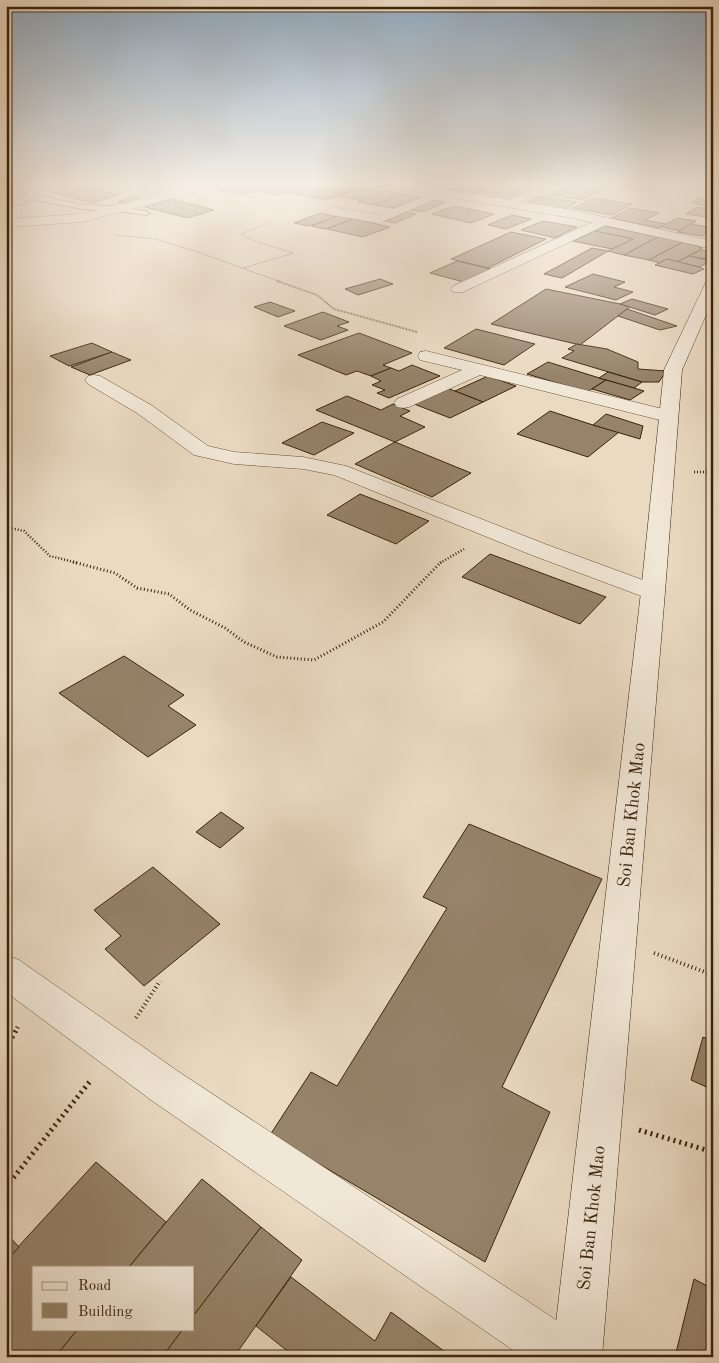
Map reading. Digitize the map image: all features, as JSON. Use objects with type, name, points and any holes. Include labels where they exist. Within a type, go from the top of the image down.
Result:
[{"type":"street","points":[[458,288],[544,249]]},
{"type":"street","name":"Soi Ban Khok Mao","points":[[577,1357],[654,592],[673,370],[713,282]]},
{"type":"street","points":[[426,356],[668,416]]},
{"type":"street","points":[[403,403],[478,369]]},
{"type":"street","points":[[94,380],[144,410],[201,451],[234,458],[303,463],[339,470],[654,592]]},
{"type":"street","points":[[6,971],[165,1086],[567,1357]]},
{"type":"path","points":[[187,249],[317,295],[334,310],[410,329],[426,336],[432,346],[448,361]]},
{"type":"path","points":[[244,268],[293,253],[279,249]]},
{"type":"path","points":[[6,528],[24,532],[50,556],[115,573],[137,588],[169,594],[190,610],[225,628],[244,642],[277,656],[314,660],[383,622],[442,561],[496,532]]},
{"type":"path","points":[[619,939],[685,966],[713,974]]},
{"type":"path","points":[[6,1187],[115,1050],[160,981]]},
{"type":"path","points":[[600,1119],[713,1152]]},
{"type":"building","points":[[474,249],[527,249],[488,268],[451,259]]},
{"type":"building","points":[[591,249],[608,251],[562,278],[544,274]]},
{"type":"building","points":[[613,249],[636,249],[624,255],[608,251]]},
{"type":"building","points":[[636,249],[671,249],[649,260],[624,255]]},
{"type":"building","points":[[671,249],[702,249],[677,262],[667,259],[660,263],[649,260]]},
{"type":"building","points":[[701,250],[713,252],[713,260],[689,256]]},
{"type":"building","points":[[689,256],[711,261],[699,267],[677,262]]},
{"type":"building","points":[[667,259],[704,269],[693,274],[655,265]]},
{"type":"building","points":[[457,261],[491,269],[464,282],[430,273]]},
{"type":"building","points":[[593,274],[625,282],[614,287],[633,292],[616,300],[565,287]]},
{"type":"building","points":[[380,279],[393,284],[358,295],[345,289]]},
{"type":"building","points":[[546,289],[631,306],[580,345],[491,324]]},
{"type":"building","points":[[632,299],[668,309],[655,315],[620,304]]},
{"type":"building","points":[[270,302],[295,311],[278,317],[254,307]]},
{"type":"building","points":[[627,309],[677,326],[660,330],[618,316]]},
{"type":"building","points":[[323,312],[349,322],[337,326],[348,330],[321,340],[284,326]]},
{"type":"building","points":[[476,329],[535,344],[504,365],[444,348]]},
{"type":"building","points":[[359,333],[412,353],[383,365],[391,368],[371,376],[357,371],[346,375],[298,355]]},
{"type":"building","points":[[92,343],[112,352],[69,366],[50,356]]},
{"type":"building","points":[[577,344],[607,349],[638,362],[638,369],[666,371],[659,382],[642,382],[562,358],[574,351],[568,349]]},
{"type":"building","points":[[112,352],[131,360],[90,375],[71,367]]},
{"type":"building","points":[[548,362],[606,380],[587,392],[527,374]]},
{"type":"building","points":[[412,365],[440,376],[389,398],[377,393],[385,390],[372,385],[381,381],[371,376],[391,368],[399,371]]},
{"type":"building","points":[[608,372],[642,382],[634,388],[599,378]]},
{"type":"building","points":[[488,376],[516,386],[483,402],[455,391]]},
{"type":"building","points":[[606,380],[644,391],[630,400],[592,389]]},
{"type":"building","points":[[447,388],[483,402],[450,418],[414,404]]},
{"type":"building","points":[[347,396],[381,410],[393,404],[410,411],[400,416],[425,427],[395,442],[316,410]]},
{"type":"building","points":[[550,411],[619,432],[588,457],[517,434]]},
{"type":"building","points":[[606,414],[643,426],[640,439],[593,425]]},
{"type":"building","points":[[322,422],[354,433],[314,455],[282,443]]},
{"type":"building","points":[[395,442],[471,473],[432,497],[355,464]]},
{"type":"building","points":[[360,494],[429,521],[396,544],[327,515]]},
{"type":"building","points":[[490,554],[606,597],[580,624],[462,577]]},
{"type":"building","points":[[124,656],[184,695],[168,706],[196,725],[148,757],[59,693]]},
{"type":"building","points":[[221,812],[244,828],[220,848],[196,832]]},
{"type":"building","points":[[469,824],[602,879],[502,1087],[550,1112],[485,1262],[270,1135],[311,1072],[337,1086],[447,908],[423,897]]},
{"type":"building","points":[[153,867],[220,924],[144,986],[105,949],[121,936],[94,910]]},
{"type":"building","points":[[703,1037],[713,1041],[713,1090],[691,1080]]},
{"type":"building","points":[[96,1162],[166,1222],[130,1266],[32,1266],[32,1330],[77,1330],[55,1357],[6,1357],[6,1260]]},
{"type":"building","points":[[202,1179],[261,1227],[195,1314],[195,1266],[130,1266]]},
{"type":"building","points":[[261,1227],[302,1260],[234,1357],[162,1357],[182,1330],[195,1330],[195,1314]]},
{"type":"building","points":[[6,1233],[19,1247],[6,1261]]},
{"type":"building","points":[[291,1277],[375,1341],[391,1312],[452,1357],[295,1357],[256,1326]]},
{"type":"building","points":[[694,1279],[713,1289],[713,1357],[675,1357]]},
{"type":"building","points":[[77,1330],[182,1330],[162,1357],[55,1357]]}]
